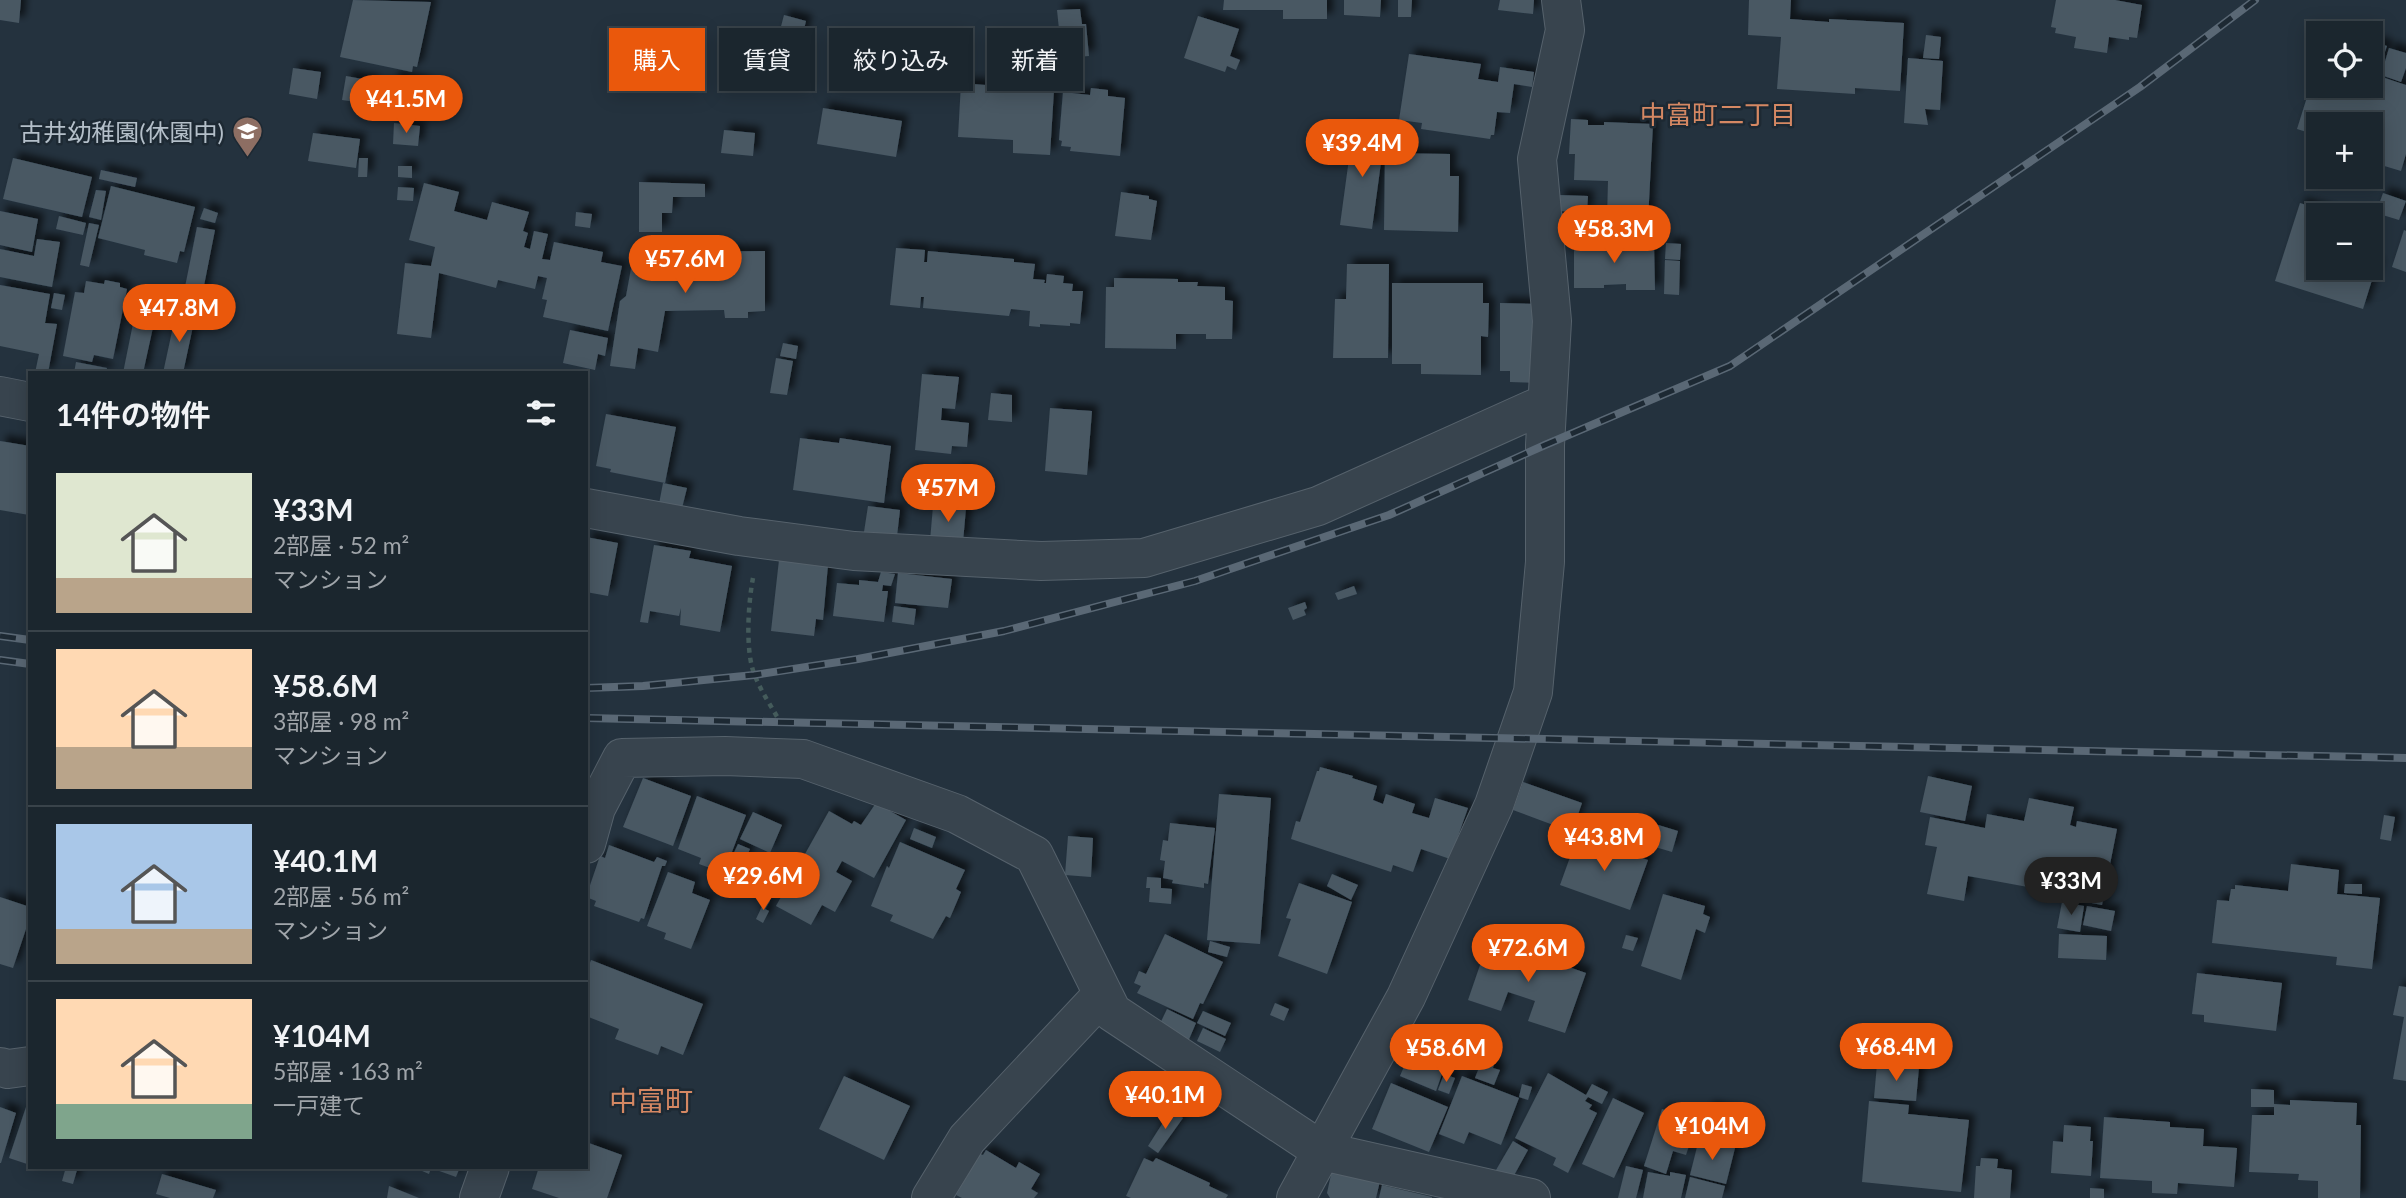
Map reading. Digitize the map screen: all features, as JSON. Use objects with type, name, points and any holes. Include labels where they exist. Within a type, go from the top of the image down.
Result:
[{"type":"street","points":[[1310,1182],[1406,998],[1494,805],[1533,692],[1545,562],[1547,402],[1552,321],[1537,159],[1564,30],[1561,0]]},
{"type":"street","points":[[0,396],[28,402]]},
{"type":"street","points":[[588,508],[760,540],[853,551],[1041,561],[1144,558],[1318,506],[1547,402]]},
{"type":"street","points":[[588,837],[596,808],[622,758],[725,756],[803,759],[957,814],[1034,855],[1112,1012],[1310,1182],[1531,1198]]},
{"type":"street","points":[[931,1198],[967,1139],[1103,993]]},
{"type":"street","points":[[0,1067],[8,1069],[28,1066]]},
{"type":"street","points":[[480,1198],[489,1169]]},
{"type":"path","points":[[760,540],[748,602],[748,632],[754,675],[803,759]]},
{"type":"building","points":[[0,0],[21,0],[19,23],[0,20]]},
{"type":"building","points":[[353,0],[431,2],[417,67],[413,66],[412,72],[340,57]]},
{"type":"building","points":[[1224,0],[1327,0],[1327,19],[1283,19],[1283,10],[1223,10]]},
{"type":"building","points":[[1344,0],[1381,0],[1380,17],[1344,15]]},
{"type":"building","points":[[1398,0],[1412,0],[1411,17],[1398,17]]},
{"type":"building","points":[[1500,0],[1534,0],[1533,14],[1498,10]]},
{"type":"building","points":[[1749,0],[1791,0],[1790,19],[1904,23],[1900,91],[1855,88],[1855,94],[1777,89],[1781,37],[1748,35]]},
{"type":"building","points":[[2056,0],[2115,0],[2142,5],[2137,38],[2129,37],[2129,40],[2109,37],[2107,53],[2074,48],[2076,37],[2055,33],[2056,28],[2051,27]]},
{"type":"building","points":[[1080,9],[1082,24],[1086,24],[1089,56],[1083,56],[1083,28],[1059,28],[1057,10]]},
{"type":"building","points":[[784,15],[806,21],[804,28],[781,28]]},
{"type":"building","points":[[1198,16],[1239,29],[1230,56],[1240,60],[1236,70],[1227,66],[1225,72],[1184,58]]},
{"type":"building","points":[[1926,35],[1941,37],[1939,59],[1923,58]]},
{"type":"building","points":[[2389,48],[2406,53],[2406,68],[2401,82],[2383,76]]},
{"type":"building","points":[[1409,54],[1481,64],[1478,79],[1498,82],[1500,67],[1534,72],[1532,87],[1514,84],[1510,113],[1497,112],[1494,135],[1491,135],[1490,139],[1421,129],[1422,123],[1399,120]]},
{"type":"building","points":[[1908,58],[1943,61],[1940,110],[1925,109],[1928,125],[1904,123]]},
{"type":"building","points":[[293,68],[321,72],[317,99],[289,94]]},
{"type":"building","points":[[346,76],[373,81],[369,104],[342,100]]},
{"type":"building","points":[[394,76],[425,83],[418,113],[387,106]]},
{"type":"building","points":[[2385,78],[2406,85],[2406,154],[2401,171],[2383,166],[2383,112],[2306,112],[2306,132],[2297,129],[2307,98],[2383,98]]},
{"type":"building","points":[[973,84],[987,85],[987,91],[1054,91],[1050,155],[1013,153],[1013,140],[958,137],[961,91],[973,91]]},
{"type":"building","points":[[1091,88],[1108,90],[1108,96],[1125,98],[1120,156],[1070,151],[1071,147],[1061,146],[1062,141],[1059,140],[1063,92],[1090,95]]},
{"type":"building","points":[[823,108],[902,121],[896,157],[817,144]]},
{"type":"building","points":[[1571,119],[1588,120],[1588,125],[1604,125],[1604,122],[1653,124],[1648,221],[1643,220],[1643,229],[1619,227],[1619,219],[1607,219],[1608,181],[1574,180],[1575,154],[1569,154]]},
{"type":"building","points":[[394,123],[420,126],[418,146],[393,144]]},
{"type":"building","points":[[1353,129],[1385,133],[1372,229],[1340,225]]},
{"type":"building","points":[[724,130],[755,133],[753,156],[721,153]]},
{"type":"building","points":[[313,133],[360,139],[356,168],[308,161]]},
{"type":"building","points":[[1385,153],[1450,154],[1450,176],[1459,176],[1458,232],[1384,230]]},
{"type":"building","points":[[13,158],[92,177],[82,217],[3,199]]},
{"type":"building","points":[[359,158],[368,158],[367,177],[358,177]]},
{"type":"building","points":[[398,166],[412,166],[412,178],[398,177]]},
{"type":"building","points":[[101,170],[137,178],[135,187],[99,179]]},
{"type":"building","points":[[639,182],[705,184],[705,197],[673,197],[672,213],[662,213],[662,232],[639,232]]},
{"type":"building","points":[[424,183],[459,192],[454,211],[487,220],[492,202],[529,212],[523,231],[528,233],[524,247],[530,249],[534,231],[548,234],[542,259],[550,260],[554,242],[603,252],[601,262],[622,266],[608,331],[543,317],[547,300],[542,299],[547,278],[538,276],[535,289],[498,280],[496,288],[439,273],[431,338],[397,334],[405,263],[431,266],[435,247],[409,240]]},
{"type":"building","points":[[111,186],[195,207],[184,252],[180,251],[177,263],[144,255],[145,250],[98,238]]},
{"type":"building","points":[[398,187],[414,188],[413,201],[397,200]]},
{"type":"building","points":[[96,190],[106,191],[101,220],[89,217]]},
{"type":"building","points":[[1121,192],[1149,196],[1149,199],[1157,201],[1151,240],[1115,236]]},
{"type":"building","points":[[2383,193],[2406,201],[2399,220],[2383,215],[2383,203],[2380,203]]},
{"type":"building","points":[[1559,195],[1588,196],[1587,212],[1558,211]]},
{"type":"building","points":[[2300,203],[2306,205],[2306,280],[2372,280],[2363,309],[2275,281]]},
{"type":"building","points":[[204,208],[218,213],[215,223],[200,219]]},
{"type":"building","points":[[0,211],[38,219],[32,252],[0,245]]},
{"type":"building","points":[[576,212],[592,214],[590,228],[575,226]]},
{"type":"building","points":[[1558,213],[1587,214],[1586,223],[1558,221]]},
{"type":"building","points":[[59,216],[86,223],[83,235],[56,229]]},
{"type":"building","points":[[89,223],[99,225],[89,267],[80,265]]},
{"type":"building","points":[[197,227],[215,230],[199,311],[176,306],[179,291],[184,292]]},
{"type":"building","points":[[2404,230],[2406,231],[2406,272],[2392,267]]},
{"type":"building","points":[[37,239],[60,242],[52,287],[0,277],[0,249],[34,256]]},
{"type":"building","points":[[1574,241],[1654,243],[1655,290],[1626,290],[1626,284],[1604,285],[1604,288],[1574,288]]},
{"type":"building","points":[[1666,243],[1681,244],[1680,260],[1665,259]]},
{"type":"building","points":[[896,248],[925,250],[924,262],[927,262],[928,251],[1014,259],[1014,262],[1035,264],[1033,279],[1045,280],[1046,283],[1047,274],[1064,276],[1063,283],[1073,284],[1072,291],[1083,291],[1080,324],[1029,326],[1030,311],[1011,309],[1009,316],[923,308],[924,297],[921,297],[920,308],[890,305]]},
{"type":"building","points":[[765,251],[765,311],[748,312],[748,318],[725,318],[724,310],[665,311],[658,352],[638,348],[635,369],[610,366],[620,301],[626,296],[633,258],[665,263],[666,252]]},
{"type":"building","points":[[1665,260],[1680,261],[1679,295],[1664,294]]},
{"type":"building","points":[[1347,264],[1389,264],[1388,358],[1333,358],[1335,299],[1346,299]]},
{"type":"building","points":[[1114,278],[1178,279],[1178,282],[1198,282],[1197,286],[1225,287],[1225,300],[1233,301],[1232,339],[1206,339],[1206,334],[1176,334],[1176,349],[1105,348],[1106,287],[1114,287]]},
{"type":"building","points":[[105,280],[120,283],[120,287],[127,289],[113,359],[94,355],[92,362],[63,356],[75,292],[84,293],[86,281],[104,284]]},
{"type":"building","points":[[1392,283],[1483,283],[1483,303],[1489,303],[1488,337],[1481,336],[1481,375],[1421,374],[1421,364],[1392,364]]},
{"type":"building","points":[[0,285],[50,294],[45,323],[57,324],[48,371],[35,371],[39,354],[0,346]]},
{"type":"building","points":[[54,293],[65,295],[62,310],[51,308]]},
{"type":"building","points":[[1500,303],[1540,304],[1540,383],[1510,382],[1510,371],[1500,371]]},
{"type":"building","points":[[137,304],[157,309],[143,371],[123,371]]},
{"type":"building","points":[[176,313],[195,317],[183,371],[163,371]]},
{"type":"building","points":[[570,330],[608,338],[605,356],[598,354],[595,370],[563,363]]},
{"type":"building","points":[[783,343],[798,346],[796,359],[780,356]]},
{"type":"building","points":[[776,358],[793,361],[787,395],[770,393]]},
{"type":"building","points":[[76,362],[107,368],[106,371],[74,371]]},
{"type":"building","points":[[922,374],[959,377],[955,409],[942,408],[941,420],[969,423],[967,447],[952,446],[951,454],[915,450]]},
{"type":"building","points":[[991,393],[1012,395],[1012,422],[988,420]]},
{"type":"building","points":[[1050,408],[1092,411],[1087,475],[1045,471]]},
{"type":"building","points":[[606,414],[676,427],[665,483],[610,472],[611,469],[596,466]]},
{"type":"building","points":[[800,438],[839,443],[840,438],[891,446],[884,503],[793,490]]},
{"type":"building","points":[[0,441],[28,446],[28,515],[0,510]]},
{"type":"building","points":[[909,471],[921,473],[919,491],[907,490]]},
{"type":"building","points":[[956,471],[970,473],[967,506],[953,505]]},
{"type":"building","points":[[663,483],[687,488],[682,508],[659,504]]},
{"type":"building","points":[[868,506],[900,510],[897,536],[864,532]]},
{"type":"building","points":[[933,506],[966,508],[963,542],[930,541]]},
{"type":"building","points":[[588,537],[618,543],[608,596],[588,592]]},
{"type":"building","points":[[654,545],[691,551],[689,558],[732,566],[720,632],[680,625],[681,608],[679,616],[650,611],[648,623],[640,622]]},
{"type":"building","points":[[779,560],[828,565],[823,620],[816,619],[814,636],[771,631]]},
{"type":"building","points":[[881,572],[895,574],[891,586],[883,585],[882,591],[888,591],[884,622],[833,616],[837,583],[859,585],[859,580],[878,582]]},
{"type":"building","points":[[898,573],[952,579],[948,608],[895,603]]},
{"type":"building","points":[[1354,586],[1357,594],[1338,600],[1335,593]]},
{"type":"building","points":[[1305,602],[1306,615],[1293,620],[1288,608]]},
{"type":"building","points":[[894,606],[916,609],[914,625],[892,622]]},
{"type":"building","points":[[1320,767],[1377,786],[1373,800],[1383,804],[1386,794],[1415,804],[1412,813],[1429,818],[1435,798],[1468,808],[1450,859],[1421,849],[1413,872],[1393,865],[1391,872],[1291,839]]},
{"type":"building","points":[[1928,776],[1972,786],[1965,821],[1920,812]]},
{"type":"building","points":[[643,778],[691,796],[673,846],[623,827]]},
{"type":"building","points":[[1523,782],[1582,803],[1572,832],[1513,810]]},
{"type":"building","points":[[1219,794],[1271,798],[1260,944],[1207,940]]},
{"type":"building","points":[[697,796],[746,815],[727,865],[724,864],[721,872],[699,864],[701,858],[678,849]]},
{"type":"building","points":[[2029,798],[2074,807],[2070,825],[2076,827],[2077,821],[2117,829],[2102,905],[2071,899],[2072,892],[2065,894],[1968,876],[1964,901],[1927,894],[1937,847],[1925,845],[1930,817],[1985,828],[1987,814],[2024,821]]},
{"type":"building","points":[[876,803],[906,820],[874,878],[842,861],[836,872],[852,881],[835,912],[822,905],[811,925],[776,906],[829,811],[852,824],[854,821],[861,825]]},
{"type":"building","points":[[753,812],[782,825],[770,853],[740,839]]},
{"type":"building","points":[[2384,815],[2395,817],[2391,841],[2380,839]]},
{"type":"building","points":[[1642,820],[1678,831],[1672,852],[1635,841]]},
{"type":"building","points":[[1170,823],[1215,828],[1208,884],[1204,883],[1204,888],[1172,883],[1173,880],[1163,878],[1165,861],[1160,860],[1163,840],[1168,841]]},
{"type":"building","points":[[914,828],[936,837],[932,848],[910,839]]},
{"type":"building","points":[[1578,835],[1648,860],[1630,910],[1560,885]]},
{"type":"building","points":[[1068,836],[1093,838],[1091,877],[1065,875]]},
{"type":"building","points":[[900,842],[965,870],[956,889],[961,892],[950,918],[946,916],[933,939],[890,921],[893,915],[871,906]]},
{"type":"building","points":[[738,844],[750,849],[743,864],[731,859]]},
{"type":"building","points":[[609,845],[654,862],[657,857],[667,861],[665,866],[662,866],[644,919],[641,918],[639,922],[594,906],[596,901],[588,898],[600,856],[605,858]]},
{"type":"building","points":[[2291,864],[2339,870],[2337,894],[2380,898],[2372,969],[2336,965],[2337,957],[2212,943],[2217,900],[2229,901],[2231,889],[2235,889],[2235,885],[2288,891]]},
{"type":"building","points":[[668,872],[695,882],[692,893],[710,900],[691,949],[664,939],[666,933],[647,926]]},
{"type":"building","points":[[1332,874],[1358,885],[1351,900],[1327,886]]},
{"type":"building","points":[[1147,877],[1161,878],[1161,888],[1172,889],[1171,904],[1149,902],[1150,888],[1146,888]]},
{"type":"building","points":[[1299,883],[1352,902],[1327,974],[1278,956],[1291,919],[1286,918]]},
{"type":"building","points":[[2345,884],[2362,884],[2362,894],[2344,893]]},
{"type":"building","points":[[1663,894],[1705,906],[1703,914],[1710,917],[1705,933],[1696,929],[1681,980],[1641,966]]},
{"type":"building","points":[[0,897],[28,906],[28,923],[13,968],[0,964]]},
{"type":"building","points":[[766,898],[770,901],[765,909],[769,911],[763,923],[756,919]]},
{"type":"building","points":[[2062,902],[2084,906],[2080,932],[2057,928]]},
{"type":"building","points":[[2087,906],[2115,911],[2111,931],[2083,925]]},
{"type":"building","points":[[1165,934],[1223,962],[1193,1019],[1137,993],[1141,986],[1134,983],[1139,971],[1146,974]]},
{"type":"building","points":[[2059,934],[2107,936],[2106,960],[2058,958]]},
{"type":"building","points":[[1626,935],[1638,938],[1633,951],[1622,948]]},
{"type":"building","points":[[1489,939],[1586,973],[1565,1033],[1528,1021],[1535,1001],[1508,992],[1501,1011],[1468,1000]]},
{"type":"building","points":[[1210,941],[1230,947],[1227,957],[1208,952]]},
{"type":"building","points":[[591,960],[703,1004],[683,1055],[661,1046],[658,1055],[615,1039],[619,1029],[588,1017],[588,968]]},
{"type":"building","points":[[2197,973],[2282,983],[2276,1031],[2204,1022],[2204,1015],[2192,1014]]},
{"type":"building","points":[[2399,986],[2406,987],[2406,1081],[2393,1079],[2404,1017],[2393,1015]]},
{"type":"building","points":[[1275,1003],[1289,1009],[1284,1021],[1270,1015]]},
{"type":"building","points":[[1167,1009],[1196,1023],[1187,1044],[1157,1030]]},
{"type":"building","points":[[1203,1011],[1231,1023],[1225,1036],[1197,1023]]},
{"type":"building","points":[[1203,1028],[1226,1039],[1220,1052],[1197,1041]]},
{"type":"building","points":[[1408,1057],[1443,1071],[1436,1091],[1400,1076]]},
{"type":"building","points":[[1482,1060],[1494,1064],[1493,1068],[1500,1070],[1494,1085],[1475,1078]]},
{"type":"building","points":[[1877,1064],[1919,1067],[1916,1101],[1874,1098]]},
{"type":"building","points":[[1548,1073],[1586,1095],[1592,1084],[1608,1092],[1602,1104],[1588,1097],[1585,1101],[1592,1105],[1589,1109],[1597,1113],[1568,1173],[1553,1165],[1556,1158],[1515,1138]]},
{"type":"building","points":[[1444,1074],[1455,1078],[1449,1094],[1438,1090]]},
{"type":"building","points":[[844,1076],[910,1106],[884,1160],[819,1129]]},
{"type":"building","points":[[1462,1076],[1519,1098],[1501,1145],[1469,1132],[1464,1144],[1439,1134]]},
{"type":"building","points":[[1391,1083],[1448,1107],[1429,1152],[1372,1129]]},
{"type":"building","points":[[1522,1084],[1532,1087],[1528,1100],[1519,1097]]},
{"type":"building","points":[[2251,1089],[2274,1090],[2274,1104],[2290,1105],[2290,1100],[2357,1103],[2356,1125],[2361,1125],[2360,1198],[2318,1198],[2318,1181],[2298,1180],[2299,1174],[2249,1172],[2252,1115],[2274,1115],[2274,1107],[2251,1107]]},
{"type":"building","points":[[1613,1098],[1644,1113],[1614,1178],[1582,1164]]},
{"type":"building","points":[[28,1101],[28,1164],[9,1158]]},
{"type":"building","points":[[1869,1101],[1909,1105],[1908,1114],[1969,1120],[1961,1192],[1862,1182]]},
{"type":"building","points":[[0,1107],[16,1113],[1,1163],[0,1163]]},
{"type":"building","points":[[1708,1107],[1737,1114],[1729,1145],[1699,1137]]},
{"type":"building","points":[[1662,1109],[1697,1121],[1686,1155],[1673,1151],[1666,1174],[1644,1166]]},
{"type":"building","points":[[1171,1110],[1183,1118],[1158,1153],[1148,1146]]},
{"type":"building","points":[[2104,1117],[2170,1122],[2170,1127],[2204,1129],[2203,1146],[2237,1148],[2234,1187],[2178,1183],[2177,1194],[2152,1193],[2152,1181],[2100,1178]]},
{"type":"building","points":[[2064,1125],[2091,1127],[2091,1176],[2051,1173],[2053,1141],[2063,1142]]},
{"type":"building","points":[[1699,1139],[1735,1148],[1726,1184],[1690,1175]]},
{"type":"building","points":[[1513,1141],[1528,1150],[1512,1179],[1496,1170]]},
{"type":"building","points":[[588,1143],[622,1155],[607,1198],[559,1198],[532,1189],[538,1169],[588,1169]]},
{"type":"building","points":[[986,1150],[1016,1168],[1019,1162],[1040,1174],[1031,1189],[1038,1193],[1034,1198],[962,1198],[956,1195],[980,1154],[983,1155]]},
{"type":"building","points":[[1144,1158],[1153,1162],[1156,1158],[1210,1183],[1209,1186],[1228,1195],[1226,1198],[1126,1196]]},
{"type":"building","points":[[1981,1158],[1998,1159],[1997,1168],[2012,1170],[2010,1198],[1974,1198],[1976,1166],[1980,1166]]},
{"type":"building","points":[[1626,1166],[1643,1170],[1636,1198],[1618,1198]]},
{"type":"building","points":[[65,1169],[77,1170],[73,1184],[62,1181]]},
{"type":"building","points":[[418,1169],[431,1169],[429,1174]]},
{"type":"building","points":[[434,1169],[459,1169],[456,1177]]},
{"type":"building","points":[[1332,1170],[1380,1181],[1376,1198],[1330,1198],[1327,1193]]},
{"type":"building","points":[[1648,1172],[1670,1176],[1670,1172],[1686,1175],[1681,1198],[1643,1198]]},
{"type":"building","points":[[162,1174],[216,1190],[213,1198],[170,1198],[156,1194]]},
{"type":"building","points":[[1690,1177],[1725,1186],[1722,1198],[1685,1198]]},
{"type":"building","points":[[1382,1185],[1432,1197],[1432,1198],[1379,1198]]},
{"type":"building","points":[[389,1186],[419,1198],[387,1198]]},
{"type":"building","points":[[2090,1188],[2104,1189],[2104,1198],[2090,1198]]},
{"type":"railway","points":[[588,688],[643,686],[754,675],[858,659],[1004,631],[1195,581],[1389,515],[1730,366],[2140,87],[2255,0]]},
{"type":"railway","points":[[0,636],[28,640]]},
{"type":"railway","points":[[0,660],[28,664]]},
{"type":"railway","points":[[588,718],[2406,758]]},
{"type":"place","name":"古井幼稚園(休園中)","points":[[247,158]]},
{"type":"district","name":"中富町二丁目","points":[[1718,114]]},
{"type":"district","name":"中富町","points":[[651,1100]]}]
